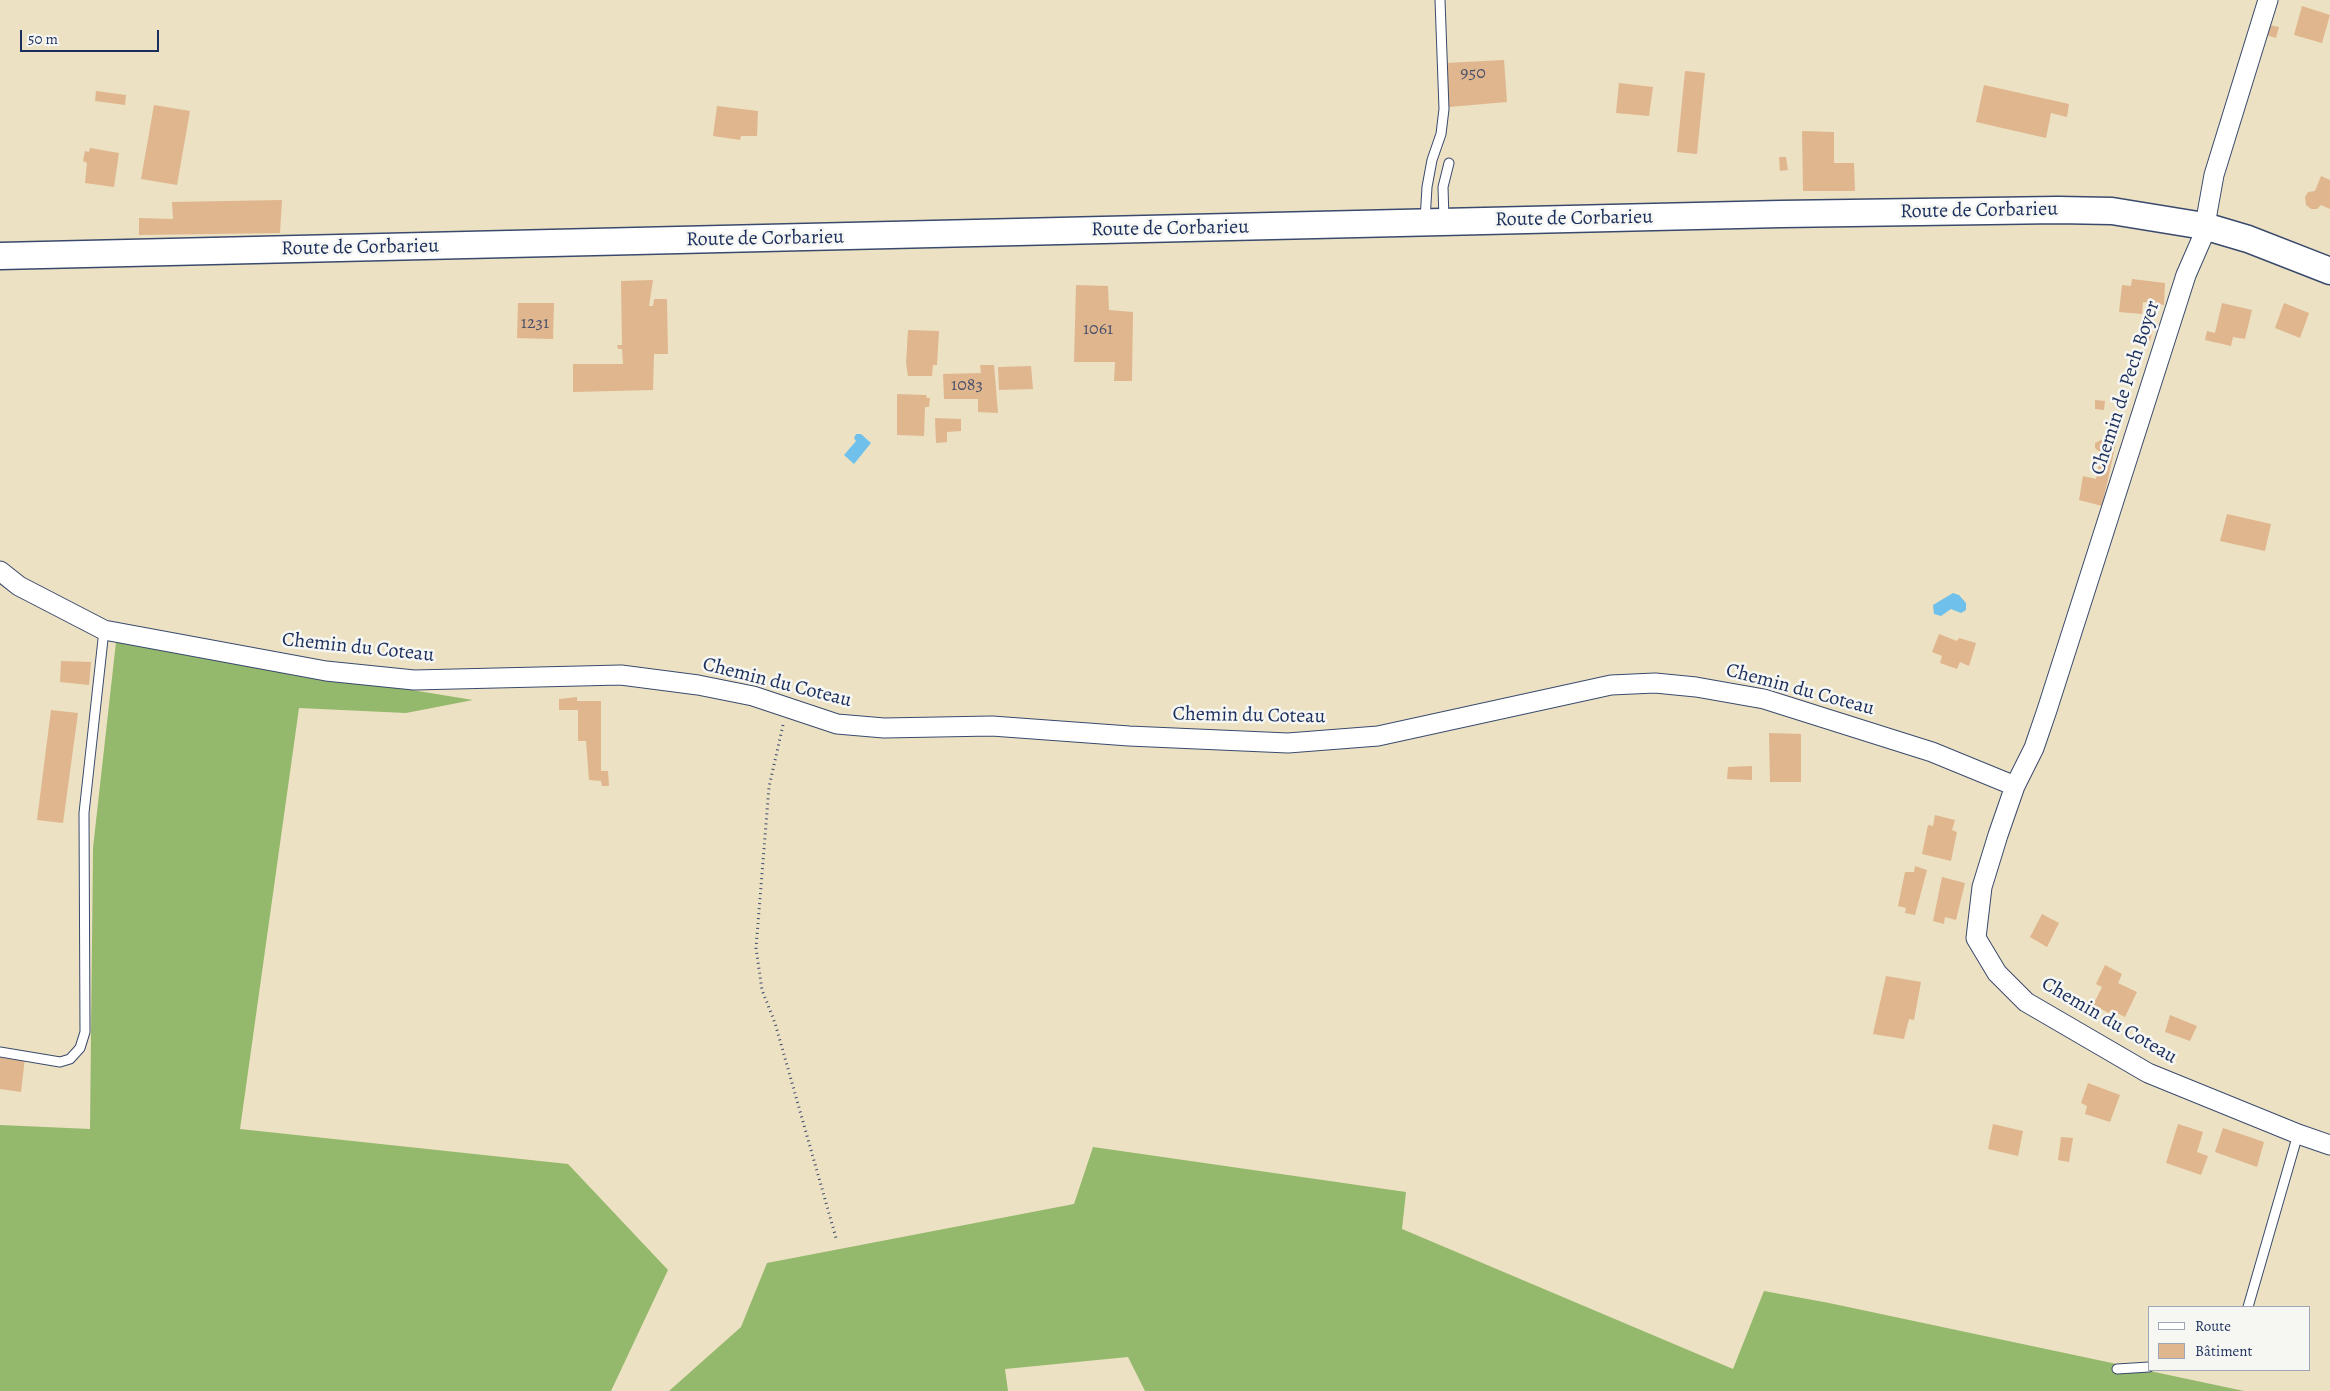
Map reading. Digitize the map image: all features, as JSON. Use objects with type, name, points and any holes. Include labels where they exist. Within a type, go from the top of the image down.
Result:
[{"type":"main road","name":"Route de Corbarieu","points":[[0,256],[2058,210],[2112,211],[2204,226],[2248,239],[2330,271]]},
{"type":"street","name":"Chemin de Pech Boyer","points":[[2015,786],[2034,748],[2047,710],[2186,274],[2203,236],[2214,175],[2268,0]]},
{"type":"street","name":"Chemin du Coteau","points":[[0,571],[19,586],[104,630],[326,671],[414,680],[621,675],[698,685],[753,696],[837,724],[884,728],[992,726],[1129,736],[1288,743],[1378,736],[1611,685],[1655,683],[1696,687],[1764,699],[1932,752],[2015,786],[1982,887],[1976,938],[1997,973],[2026,1002],[2148,1073],[2298,1134],[2330,1145]]},
{"type":"lane","points":[[1435,223],[1427,187],[1432,160],[1442,134],[1444,109],[1440,0]]},
{"type":"lane","points":[[1435,223],[1448,163]]},
{"type":"lane","points":[[0,1052],[60,1062],[70,1059],[80,1048],[85,1032],[84,813],[104,630]]},
{"type":"lane","points":[[2248,1306],[2298,1134]]},
{"type":"lane","points":[[2117,1369],[2148,1367]]},
{"type":"path","points":[[787,707],[769,787],[756,948],[762,990],[776,1023],[836,1238]]},
{"type":"green space","points":[[116,642],[473,700],[406,713],[299,708],[240,1129],[568,1164],[668,1270],[611,1391],[0,1391],[0,1125],[90,1129],[93,848]]},
{"type":"green space","points":[[1093,1147],[1406,1192],[1402,1229],[1733,1369],[1764,1291],[1829,1303],[2244,1391],[1145,1391],[1128,1357],[1005,1369],[1008,1391],[669,1391],[741,1327],[767,1263],[1074,1204]]},
{"type":"water","points":[[856,434],[861,434],[871,443],[854,464],[844,455],[856,441],[854,438]]},
{"type":"water","points":[[1953,593],[1959,595],[1966,603],[1966,610],[1961,613],[1951,609],[1941,616],[1934,614],[1933,605]]},
{"type":"building","points":[[2302,6],[2330,15],[2322,43],[2294,35]]},
{"type":"building","points":[[2269,25],[2279,27],[2276,38],[2266,35]]},
{"type":"building","points":[[1504,60],[1507,102],[1449,107],[1446,63]]},
{"type":"building","points":[[1685,71],[1705,73],[1697,154],[1677,152]]},
{"type":"building","points":[[1619,83],[1653,87],[1649,116],[1616,113]]},
{"type":"building","points":[[1984,85],[2069,104],[2067,117],[2051,113],[2046,138],[1976,122]]},
{"type":"building","points":[[96,91],[126,95],[125,105],[95,101]]},
{"type":"building","points":[[154,105],[190,111],[177,185],[141,179]]},
{"type":"building","points":[[717,106],[758,111],[757,136],[741,136],[740,140],[713,136]]},
{"type":"building","points":[[1802,131],[1834,132],[1834,163],[1854,163],[1855,191],[1803,191]]},
{"type":"building","points":[[90,148],[119,153],[114,187],[85,183],[87,163],[83,161],[85,151],[89,152]]},
{"type":"building","points":[[1779,157],[1786,157],[1788,170],[1780,171]]},
{"type":"building","points":[[2321,176],[2330,180],[2330,209],[2321,205],[2317,209],[2311,209],[2306,205],[2305,197],[2308,192],[2315,191]]},
{"type":"building","points":[[282,200],[280,233],[139,235],[139,218],[173,219],[172,202]]},
{"type":"building","points":[[2132,279],[2165,283],[2164,305],[2143,302],[2142,314],[2119,312],[2122,285],[2131,286]]},
{"type":"building","points":[[653,280],[649,306],[653,306],[654,299],[667,299],[668,354],[654,354],[653,390],[573,392],[573,364],[623,364],[622,349],[618,349],[617,345],[622,345],[621,281]]},
{"type":"building","points":[[1076,285],[1108,286],[1109,310],[1133,312],[1132,381],[1114,381],[1115,362],[1074,362]]},
{"type":"building","points":[[518,303],[554,303],[553,339],[517,338]]},
{"type":"building","points":[[2222,303],[2252,310],[2245,339],[2233,337],[2231,346],[2205,340],[2207,331],[2215,333]]},
{"type":"building","points":[[2284,303],[2309,313],[2300,338],[2275,328]]},
{"type":"building","points":[[2147,323],[2154,325],[2150,341],[2140,339],[2143,325],[2147,325]]},
{"type":"building","points":[[908,330],[939,331],[937,365],[933,365],[932,376],[908,376],[906,363]]},
{"type":"building","points":[[980,365],[994,365],[998,413],[978,412],[978,399],[944,399],[943,374],[981,373]]},
{"type":"building","points":[[1031,366],[1033,389],[999,390],[998,367]]},
{"type":"building","points":[[897,394],[926,395],[927,398],[930,398],[929,407],[925,407],[924,436],[897,435]]},
{"type":"building","points":[[2095,400],[2105,401],[2104,410],[2095,409]]},
{"type":"building","points":[[935,418],[961,419],[961,431],[947,432],[947,442],[936,443]]},
{"type":"building","points":[[2106,431],[2118,434],[2102,506],[2079,500],[2083,476],[2096,479],[2101,453],[2095,448],[2095,443],[2103,439]]},
{"type":"building","points":[[2227,514],[2271,524],[2265,551],[2220,541]]},
{"type":"building","points":[[1939,634],[1957,641],[1959,638],[1976,643],[1969,666],[1960,662],[1957,669],[1940,663],[1942,656],[1932,652]]},
{"type":"building","points":[[61,661],[91,662],[89,685],[60,682]]},
{"type":"building","points":[[577,697],[577,701],[601,701],[601,771],[608,771],[609,786],[602,786],[601,781],[589,780],[586,741],[578,741],[578,710],[559,710],[559,699]]},
{"type":"building","points":[[51,710],[78,713],[63,823],[37,820]]},
{"type":"building","points":[[1769,733],[1801,734],[1801,782],[1770,782]]},
{"type":"building","points":[[1752,766],[1752,780],[1727,779],[1728,767]]},
{"type":"building","points":[[1935,815],[1955,820],[1952,830],[1957,832],[1951,861],[1922,854],[1928,825],[1933,826]]},
{"type":"building","points":[[1915,866],[1927,870],[1915,915],[1905,913],[1906,908],[1898,906],[1905,872],[1914,872]]},
{"type":"building","points":[[1942,877],[1965,883],[1956,920],[1945,917],[1944,924],[1933,921]]},
{"type":"building","points":[[2042,914],[2059,923],[2047,947],[2030,937]]},
{"type":"building","points":[[2105,965],[2122,974],[2118,983],[2137,992],[2125,1017],[2111,1010],[2109,1013],[2093,1005],[2102,987],[2096,984]]},
{"type":"building","points":[[1886,976],[1921,982],[1914,1020],[1909,1019],[1904,1039],[1873,1034]]},
{"type":"building","points":[[2170,1015],[2197,1026],[2190,1041],[2165,1032]]},
{"type":"building","points":[[0,1055],[25,1058],[21,1092],[0,1089]]},
{"type":"building","points":[[2088,1083],[2120,1095],[2110,1122],[2085,1114],[2087,1106],[2081,1103]]},
{"type":"building","points":[[1993,1124],[2023,1131],[2018,1156],[1988,1149]]},
{"type":"building","points":[[2178,1124],[2203,1132],[2197,1152],[2208,1156],[2201,1175],[2166,1163]]},
{"type":"building","points":[[2223,1128],[2264,1142],[2257,1167],[2215,1152]]},
{"type":"building","points":[[2061,1137],[2073,1138],[2069,1162],[2058,1160]]}]
